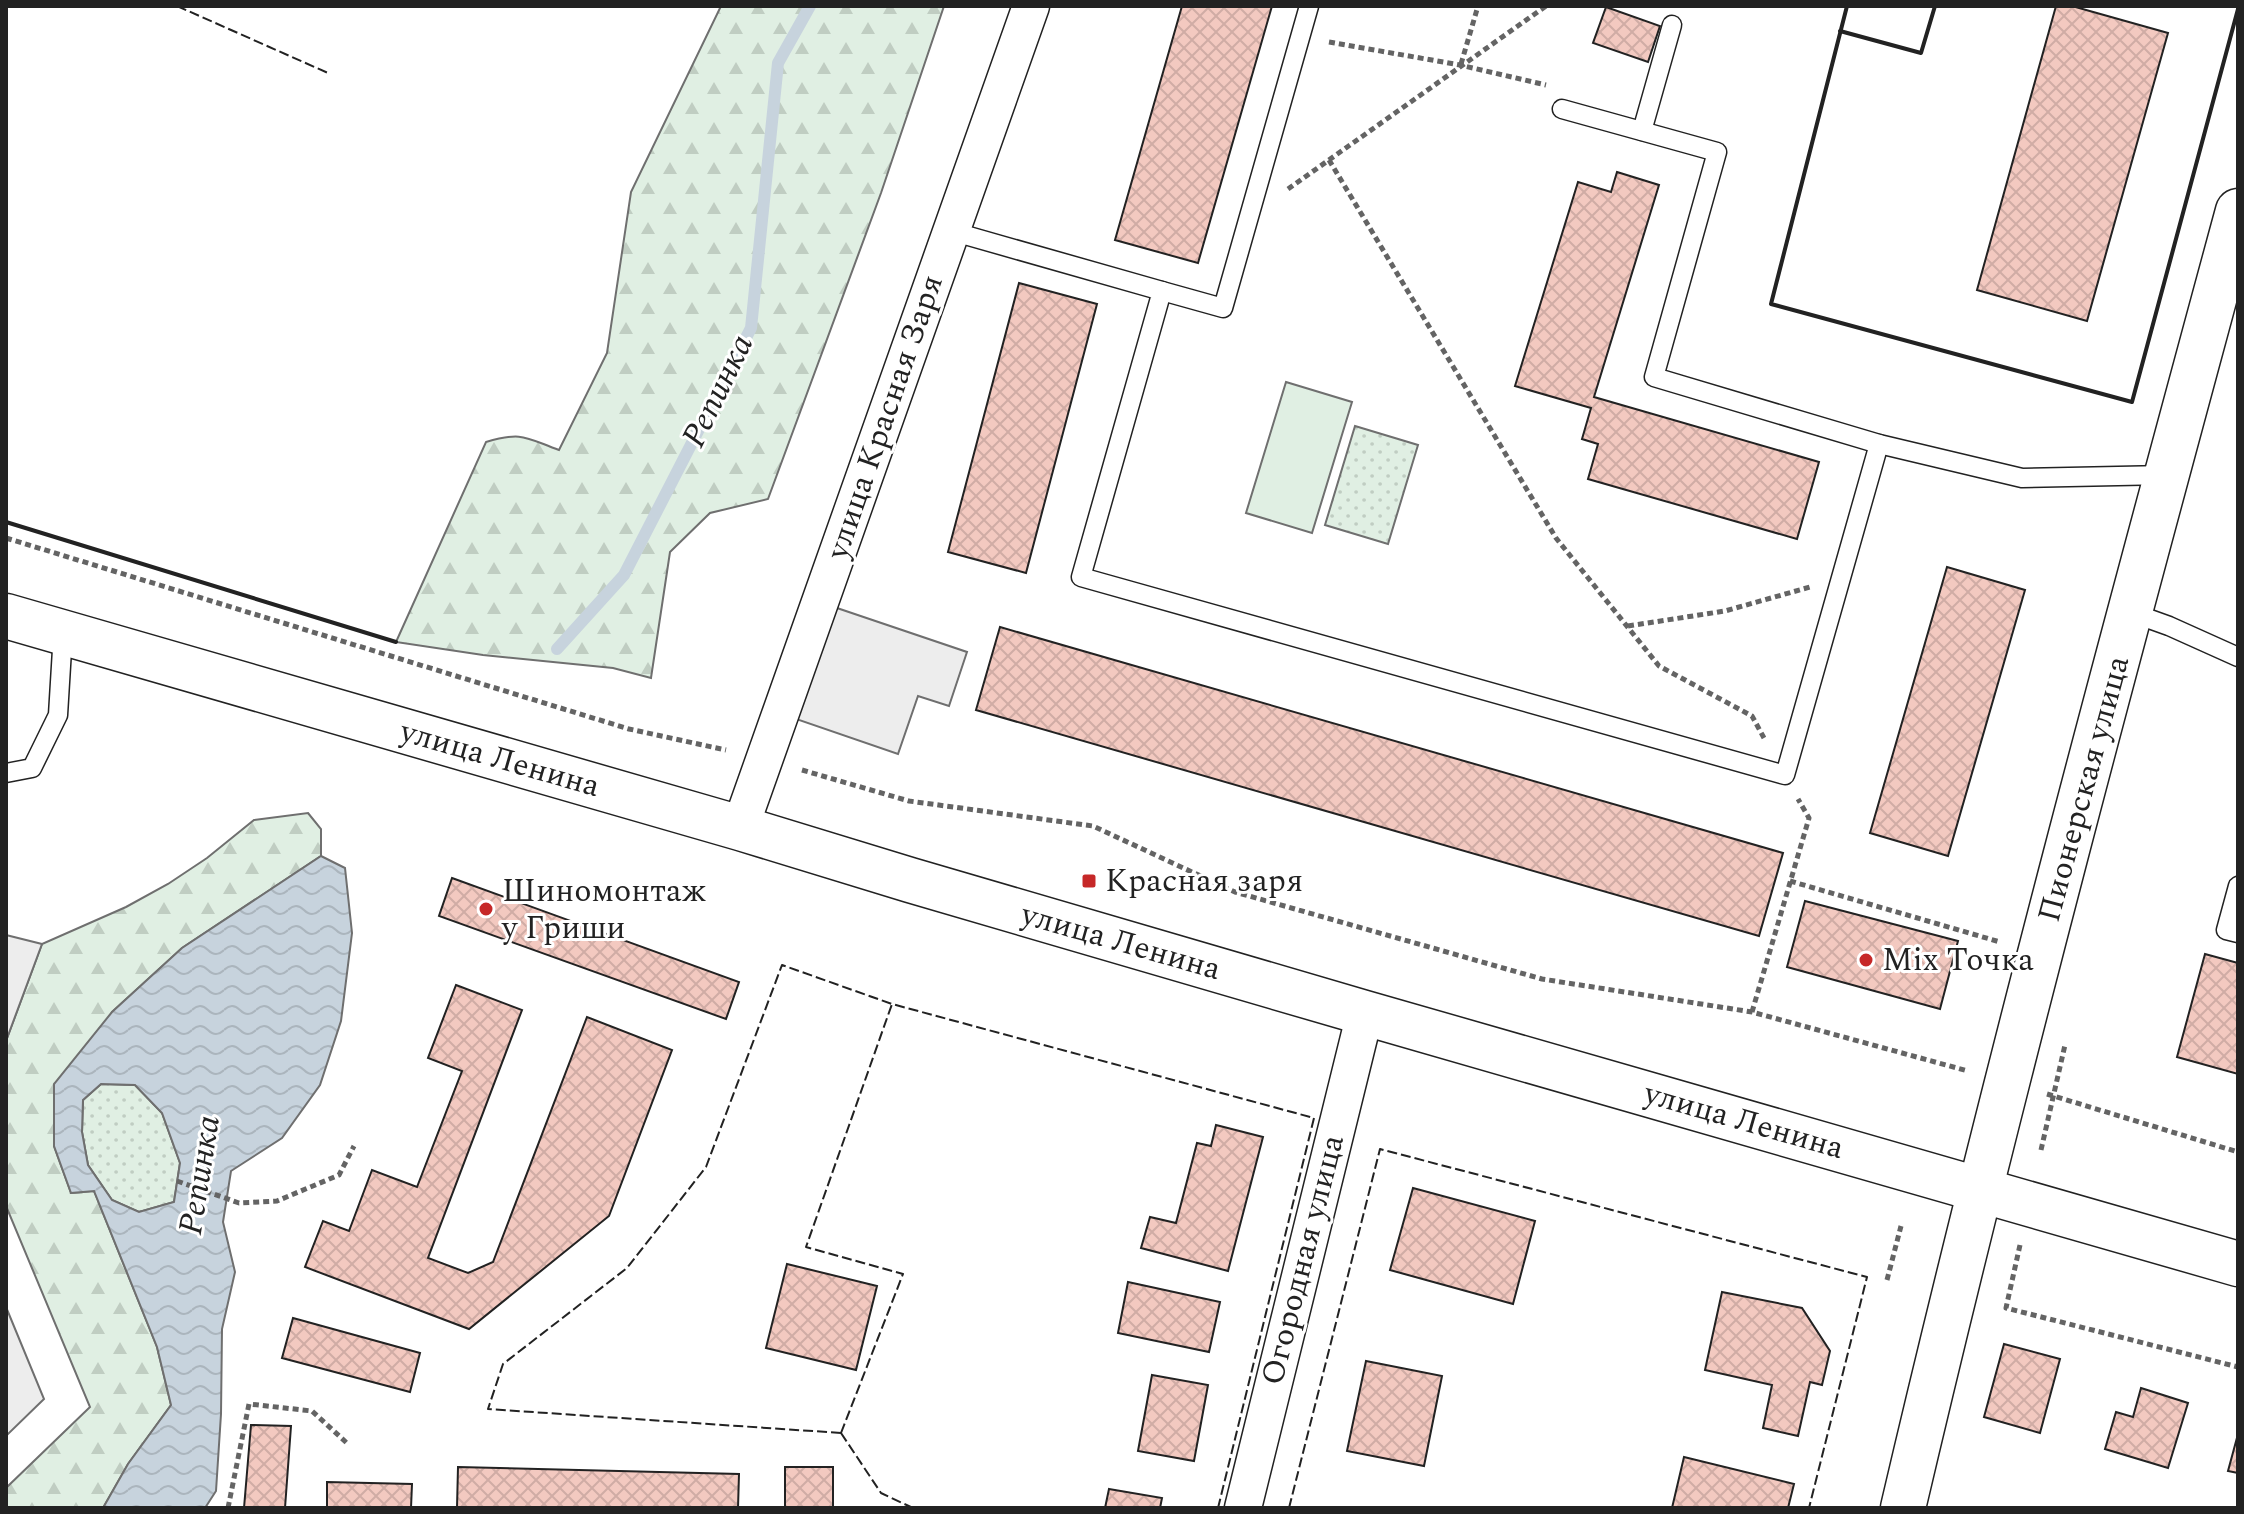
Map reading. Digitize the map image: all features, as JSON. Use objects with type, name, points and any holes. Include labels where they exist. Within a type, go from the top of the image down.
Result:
[{"type":"main road","name":"Пионерская улица","points":[[1903,1508],[1952,1298],[2130,612],[2236,225]]},
{"type":"main road","name":"улица Ленина","points":[[6,616],[2238,1264]]},
{"type":"street","name":"улица Красная Заря","points":[[740,828],[1031,6]]},
{"type":"street","name":"Огородная улица","points":[[1243,1508],[1365,1013]]},
{"type":"lane","points":[[951,231],[1223,308],[1309,6]]},
{"type":"lane","points":[[1642,131],[1672,25]]},
{"type":"lane","points":[[1562,109],[1717,152],[1654,377],[1879,444],[2022,478],[2167,475]]},
{"type":"lane","points":[[1162,291],[1081,577],[1785,775],[1879,444]]},
{"type":"lane","points":[[2130,612],[2238,657]]},
{"type":"lane","points":[[6,773],[32,768],[58,715],[63,633]]},
{"type":"lane","points":[[2238,886],[2226,930],[2238,933]]},
{"type":"path","points":[[1460,65],[1478,6]]},
{"type":"path","points":[[1249,218],[1546,6]]},
{"type":"path","points":[[1300,37],[1460,65],[1556,87],[1562,109]]},
{"type":"path","points":[[6,538],[629,729],[765,759],[909,801],[1093,826],[1235,892],[1542,979],[1752,1012],[1809,818],[1752,716],[1659,666],[1556,538],[1329,160]]},
{"type":"path","points":[[1627,626],[1725,611],[1841,578]]},
{"type":"path","points":[[1790,881],[2000,942]]},
{"type":"path","points":[[2041,1150],[2054,1096]]},
{"type":"path","points":[[177,1181],[239,1203],[277,1201],[339,1175],[354,1146]]},
{"type":"path","points":[[1887,1280],[1901,1226]]},
{"type":"path","points":[[2021,1240],[2006,1308],[2238,1367]]},
{"type":"path","points":[[228,1508],[249,1404],[312,1411],[349,1445]]},
{"type":"green space","points":[[721,6],[944,6],[881,193],[768,499],[710,513],[670,552],[651,678],[613,668],[483,655],[396,642],[486,442],[517,437],[559,450],[607,353],[631,192]]},
{"type":"green space","points":[[1286,382],[1352,402],[1312,533],[1246,513]]},
{"type":"green space","points":[[1355,426],[1418,445],[1388,544],[1325,525]]},
{"type":"green space","points":[[308,813],[321,829],[321,856],[182,948],[112,1012],[54,1146],[71,1193],[94,1191],[157,1347],[171,1405],[128,1464],[103,1508],[6,1508],[6,1488],[90,1407],[6,1206],[6,1041],[42,944],[126,907],[168,884],[207,858],[254,820]]},
{"type":"green space","points":[[101,1084],[135,1085],[162,1113],[180,1163],[174,1202],[139,1212],[112,1200],[88,1165],[82,1132],[83,1100]]},
{"type":"shaded area","points":[[834,607],[967,652],[949,706],[918,696],[898,754],[796,719]]},
{"type":"shaded area","points":[[6,935],[42,944],[6,1041]]},
{"type":"shaded area","points":[[6,1307],[44,1399],[6,1436]]},
{"type":"water","points":[[321,856],[345,868],[352,933],[341,1021],[320,1085],[282,1138],[231,1171],[223,1222],[235,1272],[222,1329],[216,1491],[205,1508],[103,1508],[128,1464],[171,1405],[157,1347],[94,1191],[71,1193],[54,1146],[54,1084],[112,1012],[182,948]],"holes":[[[101,1084],[135,1085],[162,1113],[180,1163],[174,1202],[139,1212],[112,1200],[88,1165],[82,1132],[83,1100]]]},
{"type":"building","points":[[1182,6],[1272,6],[1198,263],[1115,240]]},
{"type":"building","points":[[2056,6],[2072,6],[2168,33],[2087,321],[1977,290]]},
{"type":"building","points":[[1606,7],[1660,26],[1648,62],[1593,43]]},
{"type":"building","points":[[1617,172],[1659,185],[1594,397],[1819,462],[1797,539],[1588,479],[1598,444],[1582,439],[1591,408],[1515,386],[1578,182],[1611,192]]},
{"type":"building","points":[[1019,283],[1097,304],[1026,573],[948,552]]},
{"type":"building","points":[[1947,567],[2025,590],[1948,856],[1870,833]]},
{"type":"building","points":[[1000,627],[1783,853],[1759,936],[976,710]]},
{"type":"building","points":[[452,878],[739,982],[726,1019],[439,916]]},
{"type":"building","points":[[1805,901],[1958,941],[1940,1009],[1787,967]]},
{"type":"building","points":[[2205,954],[2238,963],[2238,1074],[2177,1057]]},
{"type":"building","points":[[456,985],[522,1010],[428,1258],[468,1273],[493,1262],[587,1017],[672,1050],[609,1216],[469,1329],[305,1267],[323,1221],[349,1231],[372,1170],[417,1187],[462,1071],[428,1058]]},
{"type":"building","points":[[1216,1125],[1263,1137],[1228,1271],[1141,1248],[1150,1217],[1176,1223],[1197,1143],[1211,1146]]},
{"type":"building","points":[[1413,1188],[1535,1221],[1513,1304],[1390,1270]]},
{"type":"building","points":[[787,1264],[877,1286],[856,1370],[766,1348]]},
{"type":"building","points":[[1128,1282],[1220,1302],[1209,1352],[1118,1333]]},
{"type":"building","points":[[1722,1292],[1802,1308],[1830,1351],[1822,1385],[1810,1382],[1798,1436],[1763,1428],[1772,1385],[1705,1370]]},
{"type":"building","points":[[293,1318],[420,1353],[410,1392],[282,1358]]},
{"type":"building","points":[[2004,1344],[2060,1359],[2040,1433],[1984,1417]]},
{"type":"building","points":[[1366,1361],[1442,1376],[1424,1466],[1347,1451]]},
{"type":"building","points":[[1152,1375],[1208,1385],[1194,1461],[1138,1451]]},
{"type":"building","points":[[2141,1388],[2188,1403],[2168,1468],[2105,1449],[2116,1412],[2133,1417]]},
{"type":"building","points":[[251,1425],[291,1426],[285,1508],[244,1508]]},
{"type":"building","points":[[2238,1434],[2238,1473],[2228,1471]]},
{"type":"building","points":[[1684,1457],[1794,1484],[1788,1508],[1672,1508]]},
{"type":"building","points":[[458,1467],[739,1474],[738,1508],[457,1508]]},
{"type":"building","points":[[785,1467],[833,1467],[833,1508],[785,1508]]},
{"type":"building","points":[[327,1482],[412,1484],[411,1508],[327,1508]]},
{"type":"building","points":[[1109,1489],[1162,1498],[1160,1508],[1105,1508]]},
{"type":"waterway","name":"Репинка","points":[[557,649],[624,575],[751,328],[778,63],[810,6]]},
{"type":"fence","points":[[177,6],[328,73]]},
{"type":"fence","points":[[841,1433],[488,1409],[503,1364],[627,1268],[706,1167],[782,965],[892,1004],[1314,1118],[1218,1508]]},
{"type":"fence","points":[[841,1433],[903,1274],[806,1247],[892,1004]]},
{"type":"fence","points":[[1289,1508],[1380,1149],[1867,1277],[1809,1508]]},
{"type":"fence","points":[[841,1433],[881,1493],[913,1508]]},
{"type":"wall","points":[[1847,6],[1771,304],[2132,402],[2238,9]]},
{"type":"wall","points":[[1840,31],[1921,53],[1935,6]]},
{"type":"wall","points":[[6,522],[396,642]]},
{"type":"place","name":"Красная заря","points":[[1089,881]]},
{"type":"place","name":"Шиномонтаж у Гриши","points":[[486,909]]},
{"type":"place","name":"Mix Точка","points":[[1866,960]]}]
